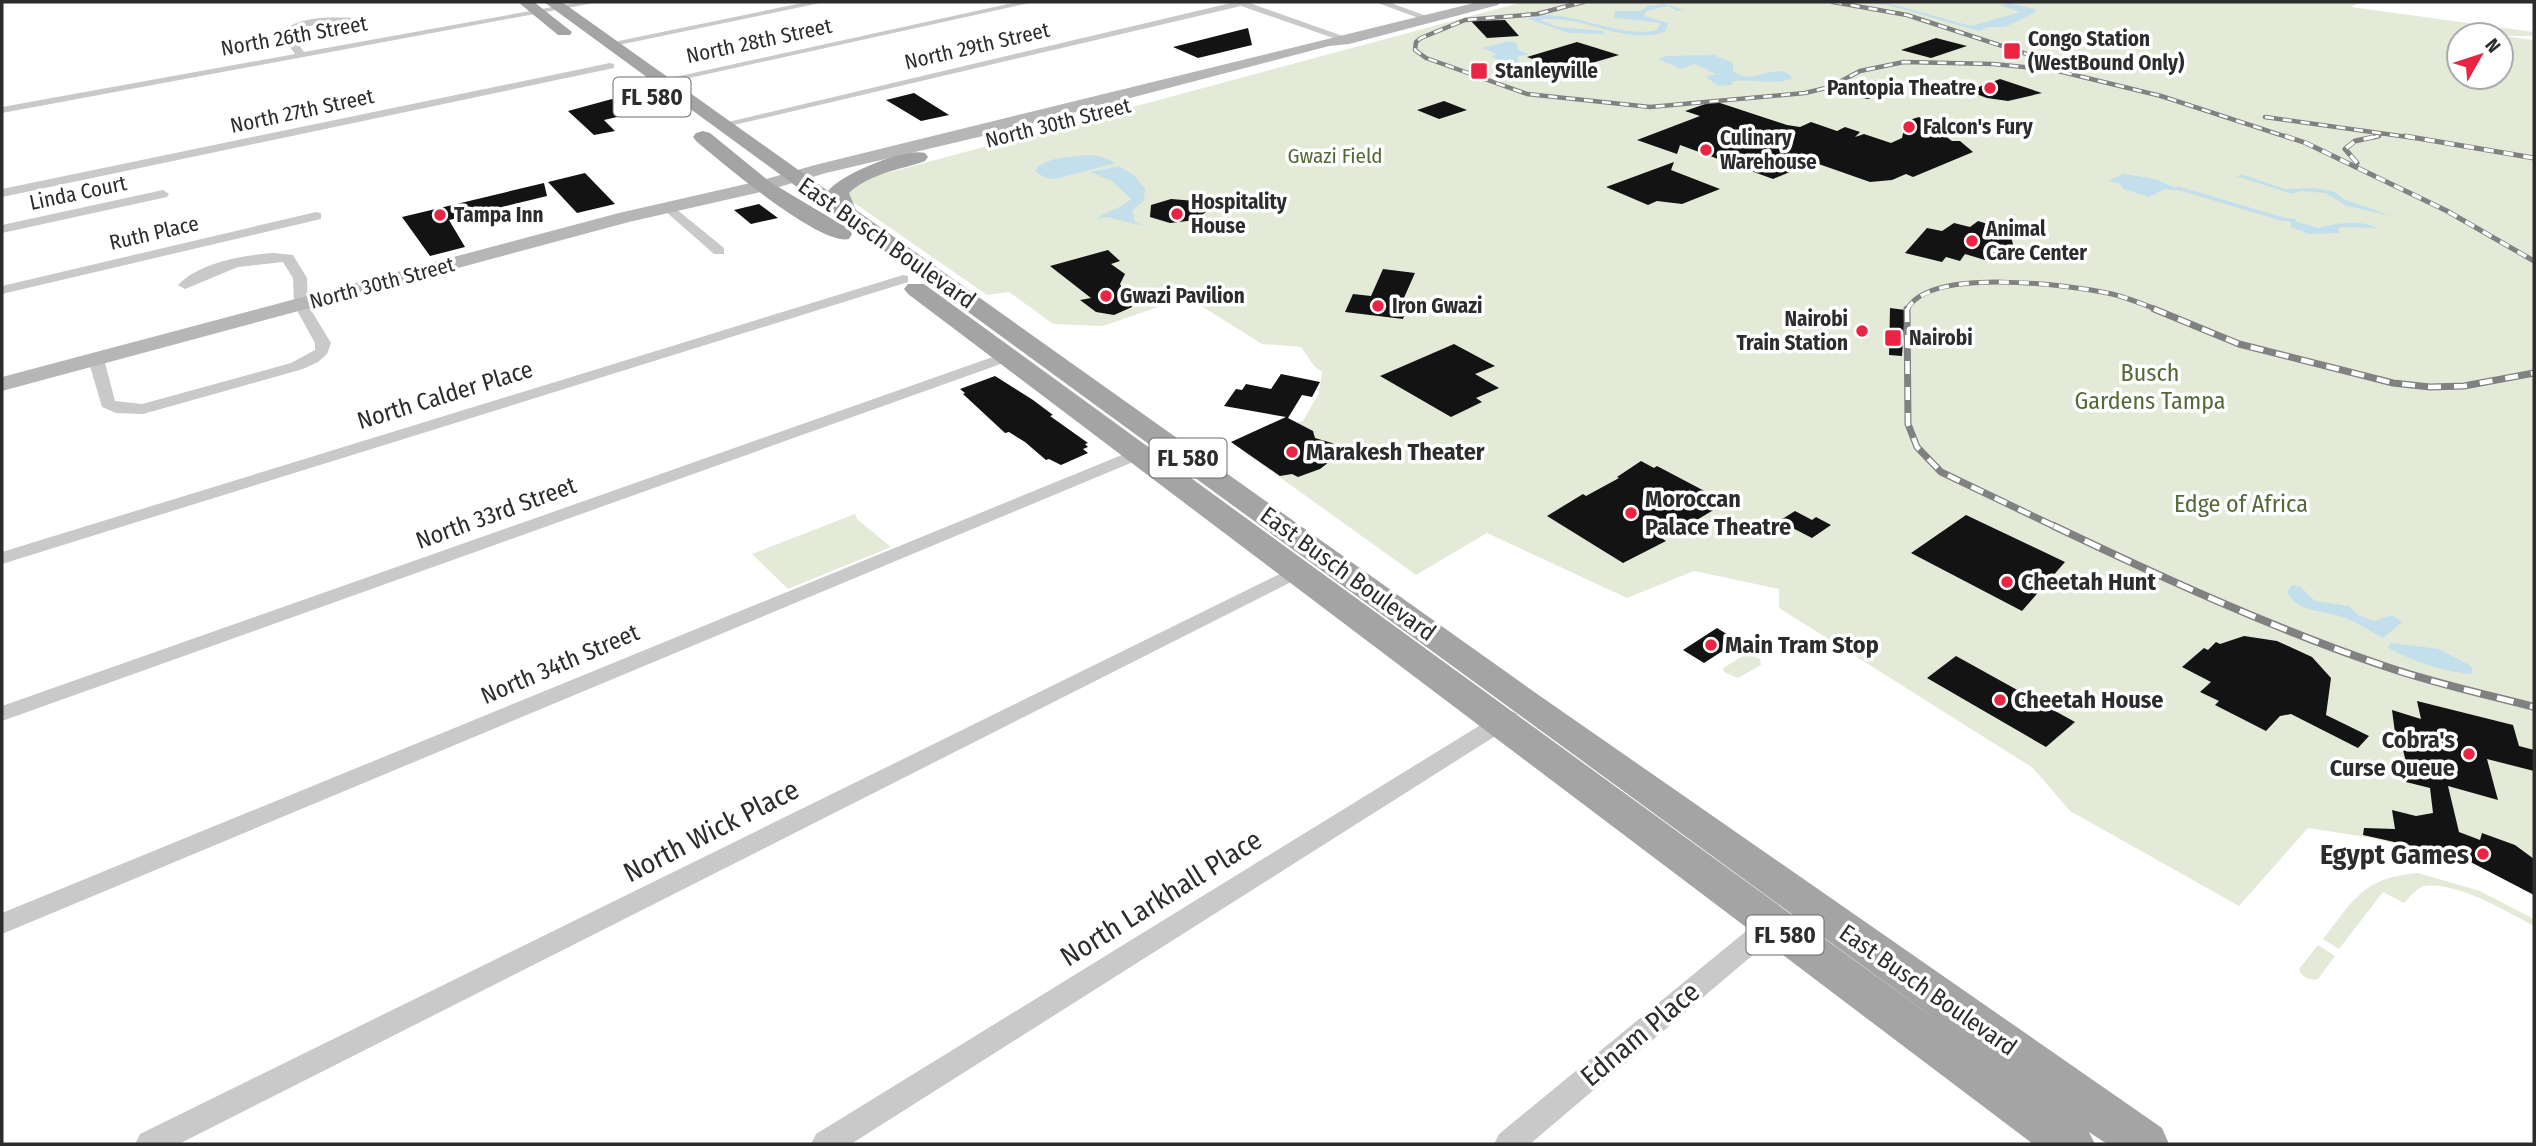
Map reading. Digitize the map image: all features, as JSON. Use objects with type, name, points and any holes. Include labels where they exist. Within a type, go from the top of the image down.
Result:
[{"type":"main road","name":"North 30th Street","points":[[2,384],[670,208],[796,179],[918,157],[1196,87],[1349,40],[1493,2]]},
{"type":"main road","name":"East Busch Boulevard","points":[[544,6],[609,44],[1273,519],[1771,925],[2071,1144]]},
{"type":"main road","name":"FL 580","points":[[544,6],[615,70]]},
{"type":"main road","name":"North 30th Street","points":[[796,179],[1216,70],[1329,42],[1349,40]]},
{"type":"main road","points":[[615,70],[628,67],[649,82],[662,82]]},
{"type":"main road","name":"East Busch Boulevard","points":[[689,126],[763,186],[838,232],[1298,571],[1515,714],[2145,1144]]},
{"type":"main road","points":[[846,213],[838,192],[842,187],[855,178],[918,157]]},
{"type":"main road","points":[[903,279],[926,281],[1005,326]]},
{"type":"main road","points":[[1139,453],[1191,471],[1273,519]]},
{"type":"main road","points":[[1771,925],[1801,932],[1818,940],[2034,1096],[2061,1105],[2084,1101]]},
{"type":"street","name":"North 26th Street","points":[[2,110],[301,55],[544,6],[594,2]]},
{"type":"street","points":[[609,44],[820,2]]},
{"type":"street","name":"North 28th Street","points":[[662,82],[1029,2]]},
{"type":"street","points":[[1240,2],[1349,40]]},
{"type":"street","name":"North 29th Street","points":[[721,125],[1240,2]]},
{"type":"street","points":[[1380,2],[1430,19]]},
{"type":"street","points":[[301,55],[285,33],[290,29],[327,21],[364,21]]},
{"type":"street","name":"North 27th Street","points":[[2,193],[615,70]]},
{"type":"street","name":"Linda Court","points":[[2,229],[163,194]]},
{"type":"street","points":[[670,208],[719,251]]},
{"type":"street","name":"Ruth Place","points":[[2,290],[316,216]]},
{"type":"street","points":[[96,359],[108,404],[116,408],[143,409],[297,366],[313,359],[322,351],[323,343],[301,304],[300,278],[288,258],[269,256],[220,267],[185,285]]},
{"type":"street","name":"North Calder Place","points":[[2,558],[903,279]]},
{"type":"street","name":"North 33rd Street","points":[[2,714],[1007,357]]},
{"type":"street","name":"North 34th Street","points":[[2,924],[1139,453]]},
{"type":"street","name":"North Wick Place","points":[[150,1144],[1298,571]]},
{"type":"street","name":"North Larkhall Place","points":[[826,1144],[1515,714]]},
{"type":"street","name":"Ednam Place","points":[[1509,1144],[1771,925]]},
{"type":"green space","name":"Busch Gardens Tampa","points":[[1523,2],[2361,2],[2351,7],[2453,21],[2445,21],[2445,91],[2515,91],[2515,38],[2534,40],[2534,893],[2485,867],[2372,838],[2308,828],[2239,906],[2070,811],[2033,768],[1779,608],[1779,589],[1694,571],[1627,598],[1487,533],[1416,575],[1232,443],[1303,421],[1319,393],[1322,372],[1314,366],[1301,347],[1262,344],[1187,297],[1103,326],[1053,324],[1009,292],[987,295],[847,198],[851,186],[872,177]]},
{"type":"green space","name":"Busch Gardens Tampa","points":[[2515,29],[2534,32],[2534,36],[2515,36]]},
{"type":"green space","points":[[855,514],[857,519],[891,547],[788,589],[752,554]]},
{"type":"green space","points":[[1748,653],[1760,659],[1761,665],[1738,678],[1724,672],[1723,668]]},
{"type":"green space","points":[[2418,873],[2480,891],[2534,919],[2534,926],[2466,893],[2451,888],[2425,886],[2404,903],[2383,892],[2339,949],[2323,939],[2352,902],[2372,886],[2384,880]]},
{"type":"green space","points":[[2318,945],[2335,956],[2318,979],[2309,979],[2299,969]]},
{"type":"water","points":[[1858,2],[1884,2],[1971,26],[2020,12],[2000,5],[2009,3],[2034,9],[2036,12],[2005,27],[1988,27],[1979,31],[1888,5]]},
{"type":"water","points":[[1665,4],[1684,10],[1677,11],[1668,6],[1646,11],[1644,16],[1668,23],[1665,32],[1650,35],[1618,33],[1571,21],[1540,20],[1558,27],[1602,31],[1605,34],[1568,33],[1528,19],[1541,15],[1556,15],[1641,32],[1657,30],[1660,23],[1616,18],[1615,11],[1640,11],[1648,6]]},
{"type":"water","points":[[1509,41],[1517,43],[1518,50],[1529,54],[1517,57],[1520,66],[1517,68],[1505,68],[1504,63],[1491,56],[1497,54],[1482,48]]},
{"type":"water","points":[[1714,55],[1733,63],[1733,71],[1741,75],[1748,77],[1779,71],[1793,78],[1778,82],[1740,81],[1718,86],[1706,77],[1716,74],[1695,64],[1681,69],[1658,59],[1666,56]]},
{"type":"water","points":[[1099,156],[1116,163],[1055,179],[1045,178],[1035,171],[1051,160]]},
{"type":"water","points":[[1119,166],[1135,176],[1145,189],[1144,200],[1132,211],[1135,222],[1147,227],[1108,217],[1097,219],[1131,199],[1112,181],[1090,172]]},
{"type":"water","points":[[2123,174],[2155,179],[2182,191],[2165,189],[2149,197],[2108,181]]},
{"type":"water","points":[[2243,175],[2285,189],[2315,188],[2335,192],[2345,200],[2392,216],[2347,206],[2325,193],[2301,191],[2292,194],[2236,176]]},
{"type":"water","points":[[2295,219],[2297,222],[2319,228],[2340,223],[2356,223],[2377,228],[2343,227],[2338,229],[2340,233],[2309,234],[2291,227],[2291,222],[2281,220]]},
{"type":"water","points":[[2292,585],[2301,587],[2315,601],[2349,606],[2358,615],[2374,621],[2392,615],[2402,622],[2383,638],[2348,619],[2298,604],[2287,592]]},
{"type":"water","points":[[2391,643],[2439,649],[2471,666],[2473,674],[2417,661],[2387,647]]},
{"type":"building","points":[[1505,20],[1519,36],[1487,38],[1471,21]]},
{"type":"building","points":[[1248,28],[1252,45],[1198,58],[1173,47]]},
{"type":"building","points":[[1936,38],[1967,46],[1931,58],[1901,50]]},
{"type":"building","points":[[1577,42],[1619,55],[1592,63],[1576,62],[1558,68],[1527,57]]},
{"type":"building","points":[[2000,79],[2042,93],[2008,101],[1987,98],[1968,91]]},
{"type":"building","points":[[1870,80],[1903,80],[1869,99],[1861,98],[1843,85]]},
{"type":"building","points":[[914,93],[949,115],[921,121],[886,100]]},
{"type":"building","points":[[612,99],[630,114],[604,120],[615,131],[594,135],[568,111]]},
{"type":"building","points":[[1444,101],[1467,110],[1439,119],[1417,110]]},
{"type":"building","points":[[1714,101],[1787,125],[1800,127],[1811,122],[1837,131],[1845,127],[1860,132],[1855,137],[1864,134],[1891,143],[1902,138],[1906,121],[1919,117],[1952,141],[1960,141],[1973,152],[1913,177],[1906,174],[1892,180],[1870,182],[1813,162],[1773,179],[1680,145],[1677,154],[1637,140],[1700,116],[1685,111]]},
{"type":"building","points":[[1674,162],[1671,170],[1720,189],[1682,204],[1657,201],[1648,205],[1606,187]]},
{"type":"building","points":[[585,173],[615,204],[577,213],[548,182]]},
{"type":"building","name":"Tampa Inn","points":[[544,183],[547,196],[449,220],[465,247],[430,256],[402,217]]},
{"type":"building","name":"Hospitality House","points":[[1171,199],[1196,201],[1207,211],[1196,220],[1170,223],[1150,217],[1151,205]]},
{"type":"building","points":[[759,204],[778,218],[751,224],[734,210]]},
{"type":"building","name":"Animal Care Center","points":[[1978,221],[2010,231],[2016,258],[1989,255],[1985,260],[1965,254],[1960,261],[1946,257],[1942,262],[1905,253],[1927,228],[1942,231],[1954,223],[1970,227]]},
{"type":"building","points":[[1108,250],[1120,261],[1111,264],[1125,274],[1120,284],[1132,307],[1114,315],[1096,312],[1080,300],[1091,298],[1050,266]]},
{"type":"building","points":[[1383,269],[1415,273],[1403,300],[1410,301],[1403,319],[1345,312],[1353,294],[1371,296]]},
{"type":"building","name":"Nairobi Train Station","points":[[1890,308],[1905,310],[1902,356],[1889,355]]},
{"type":"building","points":[[1454,344],[1495,366],[1475,374],[1499,388],[1476,398],[1482,402],[1451,417],[1380,376]]},
{"type":"building","points":[[1281,374],[1320,382],[1312,397],[1302,395],[1288,418],[1313,431],[1315,438],[1332,443],[1342,452],[1320,469],[1298,477],[1292,474],[1280,476],[1231,442],[1286,417],[1224,406],[1236,389],[1242,390],[1246,384],[1271,389]]},
{"type":"building","points":[[995,376],[1033,400],[1053,415],[1050,416],[1088,443],[1085,444],[1088,447],[1083,449],[1088,453],[1061,465],[1046,460],[1025,442],[1009,432],[1005,433],[960,389]]},
{"type":"building","name":"Moroccan Palace Theatre","points":[[1641,461],[1654,468],[1657,466],[1714,496],[1710,498],[1722,505],[1660,537],[1666,541],[1623,563],[1547,516],[1583,494],[1586,496],[1619,478],[1617,477]]},
{"type":"building","points":[[1795,511],[1812,520],[1816,517],[1831,525],[1812,538],[1779,521]]},
{"type":"building","name":"Cheetah Hunt","points":[[1966,515],[2065,562],[2022,611],[1911,553]]},
{"type":"building","name":"Main Tram Stop","points":[[1717,628],[1738,641],[1704,663],[1683,650]]},
{"type":"building","points":[[2244,636],[2277,641],[2312,657],[2331,678],[2326,715],[2369,736],[2358,748],[2291,714],[2280,716],[2266,731],[2215,705],[2219,701],[2200,692],[2211,682],[2182,667],[2204,648],[2208,650],[2216,642],[2220,644]]},
{"type":"building","name":"Cheetah House","points":[[1956,656],[2075,722],[2046,747],[1927,678]]},
{"type":"building","name":"Cobra's Curse Queue","points":[[2417,701],[2513,725],[2519,746],[2534,750],[2534,771],[2487,759],[2498,800],[2448,786],[2459,832],[2480,840],[2482,833],[2515,845],[2534,859],[2534,895],[2461,857],[2458,861],[2430,850],[2363,835],[2364,828],[2395,829],[2392,810],[2416,816],[2433,813],[2430,788],[2402,781],[2409,774],[2399,734],[2395,733],[2392,710],[2421,719]]},
{"type":"waterway","points":[[2178,188],[2282,219]]},
{"type":"railway","points":[[1583,2],[1537,14],[1465,20],[1421,38],[1416,42],[1415,50],[1426,58],[1527,94],[1650,107],[1805,93],[1830,87],[1860,71],[1904,62],[1993,64],[2054,70],[2161,96],[2290,138]]},
{"type":"railway","points":[[1833,2],[1907,15],[2054,63]]},
{"type":"railway","points":[[2265,117],[2415,138]]},
{"type":"railway","points":[[2285,136],[2306,143],[2447,211],[2534,261]]},
{"type":"railway","points":[[2357,163],[2345,149],[2355,141],[2378,136]]},
{"type":"railway","points":[[2370,138],[2379,136]]},
{"type":"railway","points":[[2405,136],[2534,158]]},
{"type":"railway","points":[[1907,310],[1920,296],[1942,288],[1970,283],[2002,282],[2092,290],[2124,297],[2158,310]]},
{"type":"railway","points":[[2154,309],[2239,344],[2393,383],[2430,387],[2464,386],[2534,373]]},
{"type":"railway","points":[[1907,310],[1908,424],[1917,447],[1941,472],[2058,528]]},
{"type":"railway","points":[[2054,526],[2217,601],[2342,651],[2421,678],[2534,707]]},
{"type":"place","name":"Congo Station (WestBound Only)","points":[[2012,51]]},
{"type":"place","name":"Stanleyville","points":[[1479,71]]},
{"type":"place","name":"Pantopia Theatre","points":[[1990,88]]},
{"type":"place","name":"Falcon's Fury","points":[[1909,127]]},
{"type":"place","name":"Culinary Warehouse","points":[[1706,150]]},
{"type":"place","name":"Hospitality House","points":[[1177,214]]},
{"type":"place","name":"Tampa Inn","points":[[440,215]]},
{"type":"place","name":"Animal Care Center","points":[[1972,241]]},
{"type":"place","name":"Gwazi Pavilion","points":[[1106,296]]},
{"type":"place","name":"Iron Gwazi","points":[[1378,306]]},
{"type":"place","name":"Nairobi Train Station","points":[[1862,331]]},
{"type":"place","name":"Nairobi","points":[[1893,338]]},
{"type":"place","name":"Marakesh Theater","points":[[1292,452]]},
{"type":"place","name":"Moroccan Palace Theatre","points":[[1631,513]]},
{"type":"place","name":"Cheetah Hunt","points":[[2007,582]]},
{"type":"place","name":"Main Tram Stop","points":[[1711,645]]},
{"type":"place","name":"Cheetah House","points":[[2000,700]]},
{"type":"place","name":"Cobra's Curse Queue","points":[[2469,754]]},
{"type":"place","name":"Egypt Games","points":[[2483,854]]},
{"type":"park label","name":"Gwazi Field","points":[[1335,156]]},
{"type":"park label","name":"Edge of Africa","points":[[2241,504]]}]
